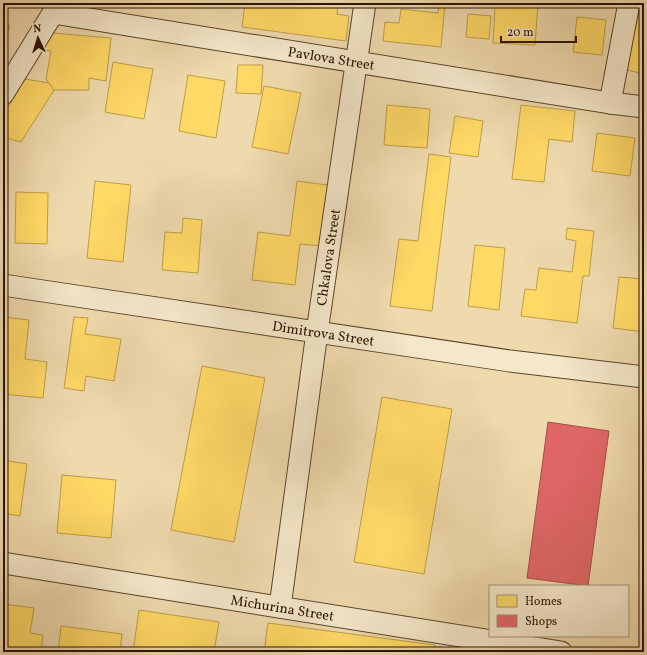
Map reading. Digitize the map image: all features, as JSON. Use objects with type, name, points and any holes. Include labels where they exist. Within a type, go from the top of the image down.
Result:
[{"type":"street","name":"Chkalova Street","points":[[280,607],[317,332],[365,3]]},
{"type":"street","points":[[610,104],[629,3]]},
{"type":"street","name":"Pavlova Street","points":[[57,8],[356,62],[610,104],[644,107]]},
{"type":"street","points":[[3,94],[57,8]]},
{"type":"street","name":"Dimitrova Street","points":[[3,285],[510,361],[644,377]]},
{"type":"street","name":"Michurina Street","points":[[3,563],[561,652]]},
{"type":"building: Homes","points":[[245,3],[338,3],[337,14],[349,16],[346,41],[242,27]]},
{"type":"building: Homes","points":[[407,3],[445,3],[441,47],[383,41],[385,22],[399,23],[401,9],[438,13],[439,6]]},
{"type":"building: Homes","points":[[538,3],[535,45],[493,43],[495,4]]},
{"type":"building: Homes","points":[[635,3],[644,3],[644,74],[623,69]]},
{"type":"building: Homes","points":[[468,14],[491,16],[489,39],[466,37]]},
{"type":"building: Homes","points":[[577,17],[606,20],[602,55],[573,52]]},
{"type":"building: Homes","points":[[3,23],[10,26],[3,44]]},
{"type":"building: Homes","points":[[54,33],[111,38],[106,81],[89,78],[89,90],[54,90],[46,79],[51,51],[40,49]]},
{"type":"building: Homes","points":[[113,62],[153,69],[144,119],[105,112]]},
{"type":"building: Homes","points":[[238,65],[263,65],[261,94],[236,93]]},
{"type":"building: Homes","points":[[188,75],[225,81],[216,138],[179,131]]},
{"type":"building: Homes","points":[[25,79],[49,83],[54,90],[21,142],[3,137],[3,115]]},
{"type":"building: Homes","points":[[264,86],[301,93],[288,154],[252,147]]},
{"type":"building: Homes","points":[[387,105],[430,109],[427,148],[384,145]]},
{"type":"building: Homes","points":[[521,105],[575,111],[572,142],[549,139],[544,182],[512,179]]},
{"type":"building: Homes","points":[[455,116],[483,121],[478,157],[449,153]]},
{"type":"building: Homes","points":[[597,133],[635,138],[630,176],[592,171]]},
{"type":"building: Homes","points":[[429,154],[451,157],[432,311],[390,306],[399,239],[418,241]]},
{"type":"building: Homes","points":[[95,181],[131,185],[123,262],[87,258]]},
{"type":"building: Homes","points":[[297,181],[328,185],[321,246],[300,244],[295,285],[252,280],[258,232],[290,236]]},
{"type":"building: Homes","points":[[16,192],[48,193],[47,244],[15,243]]},
{"type":"building: Homes","points":[[183,218],[202,220],[198,273],[162,270],[165,232],[182,233]]},
{"type":"building: Homes","points":[[567,228],[594,231],[589,276],[583,276],[577,323],[521,316],[525,289],[536,290],[539,268],[572,272],[576,241],[566,239]]},
{"type":"building: Homes","points":[[475,245],[505,248],[499,310],[468,306]]},
{"type":"building: Homes","points":[[619,277],[644,279],[644,332],[613,328]]},
{"type":"building: Homes","points":[[3,317],[29,320],[25,359],[47,362],[43,398],[3,394]]},
{"type":"building: Homes","points":[[74,317],[88,318],[85,334],[121,339],[114,381],[86,376],[84,391],[64,388]]},
{"type":"building: Homes","points":[[202,366],[265,378],[234,542],[171,530]]},
{"type":"building: Homes","points":[[382,397],[452,409],[424,574],[354,562]]},
{"type":"building: Homes","points":[[3,460],[27,464],[20,516],[3,513]]},
{"type":"building: Homes","points":[[62,475],[116,480],[111,538],[57,533]]},
{"type":"building: Homes","points":[[3,604],[34,608],[30,633],[43,635],[41,651],[28,649],[27,652],[3,652]]},
{"type":"building: Homes","points":[[139,610],[219,622],[214,652],[133,652]]},
{"type":"building: Homes","points":[[268,623],[435,645],[434,652],[264,652]]},
{"type":"building: Homes","points":[[61,626],[122,634],[120,652],[58,652]]},
{"type":"building: Shops","points":[[548,422],[609,431],[588,585],[527,578]]}]
